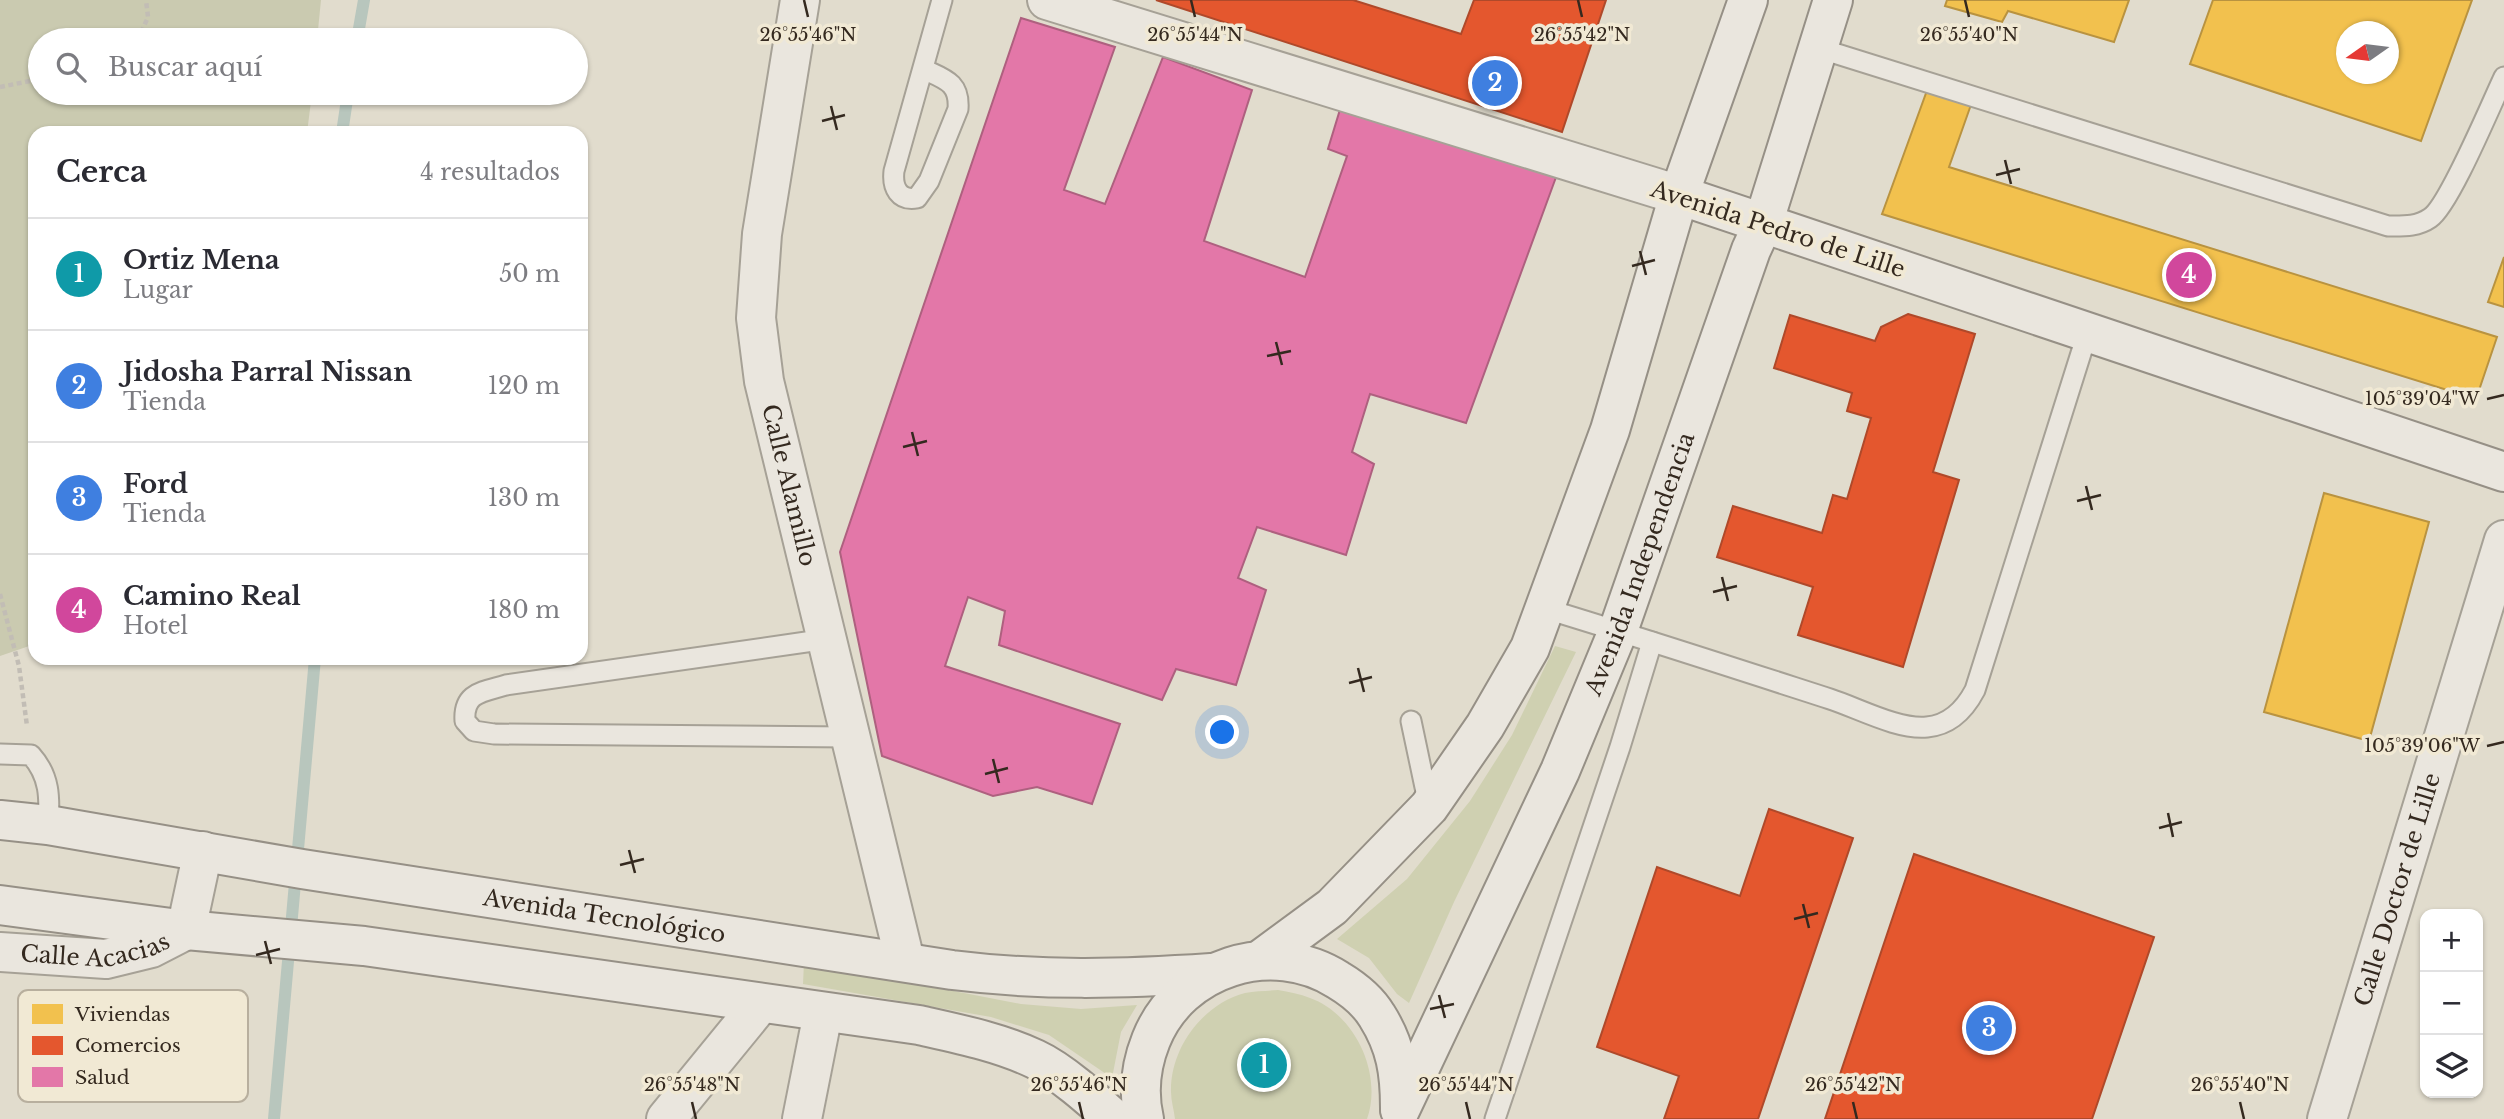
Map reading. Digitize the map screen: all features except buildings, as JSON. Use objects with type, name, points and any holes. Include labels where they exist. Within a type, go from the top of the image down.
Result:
[{"type":"main road","name":"Calle Alamillo","points":[[800,0],[762,234],[756,318],[764,381],[905,961]]},
{"type":"main road","name":"Avenida Pedro de Lille","points":[[1046,0],[1679,195],[2504,472]]},
{"type":"main road","points":[[1260,960],[1332,907],[1429,807],[1485,726],[1530,648],[1610,430],[1679,195],[1748,0]]},
{"type":"main road","name":"Avenida Independencia","points":[[1399,1114],[1560,771],[1635,636],[1747,264],[1763,225],[1833,0]]},
{"type":"main road","name":"Calle Doctor de Lille","points":[[2327,1119],[2504,540]]},
{"type":"main road","name":"Avenida Tecnológico","points":[[0,820],[48,825],[372,880],[952,970],[1015,977],[1121,979],[1212,973]]},
{"type":"main road","points":[[186,930],[203,851]]},
{"type":"main road","points":[[0,905],[186,930],[364,946],[919,1025],[1002,1046],[1038,1060],[1093,1100],[1114,1119]]},
{"type":"main road","name":"Calle Acacias","points":[[0,952],[106,958],[151,948],[186,930]]},
{"type":"main road","points":[[1144,1119],[1141,1080],[1145,1054],[1155,1029],[1170,1006],[1189,988],[1212,973],[1235,964],[1260,960],[1293,961],[1325,971],[1353,989],[1369,1006],[1392,1044],[1400,1076],[1399,1114]]},
{"type":"main road","points":[[666,1119],[760,1004]]},
{"type":"main road","points":[[803,1119],[823,1013]]},
{"type":"lane","points":[[923,69],[949,82],[956,89],[959,97],[958,109],[929,181],[917,198],[908,199],[896,190],[893,181],[923,69],[942,0]]},
{"type":"lane","points":[[1818,48],[2388,226],[2411,226],[2432,217],[2452,188],[2504,77]]},
{"type":"lane","points":[[1543,608],[1843,703],[1905,726],[1927,727],[1949,721],[1967,705],[1975,690],[2088,331]]},
{"type":"lane","name":"Avenida Independencia","points":[[1495,1119],[1620,747],[1635,636]]},
{"type":"lane","points":[[827,639],[506,685],[479,693],[467,701],[465,721],[474,731],[494,734],[850,737]]},
{"type":"lane","points":[[1411,721],[1429,807]]},
{"type":"lane","points":[[0,754],[31,755],[41,766],[50,800],[48,825]]},
{"type":"path","points":[[144,28],[149,16],[146,0]]},
{"type":"path","points":[[0,87],[28,81]]},
{"type":"path","points":[[0,594],[19,666],[31,755]]},
{"type":"green space","points":[[0,0],[321,0],[318,28],[28,28],[28,105],[310,105],[308,126],[28,126],[28,646],[0,656]]},
{"type":"green space","points":[[1555,646],[1576,652],[1454,902],[1409,1003],[1397,994],[1369,958],[1337,939],[1407,879],[1470,801],[1512,735]]},
{"type":"green space","points":[[804,962],[1021,1004],[1081,1009],[1137,1005],[1121,1032],[1112,1078],[1049,1035],[991,1017],[803,984]]},
{"type":"green space","points":[[1278,990],[1306,997],[1326,1006],[1352,1031],[1368,1065],[1371,1102],[1367,1119],[1175,1119],[1171,1095],[1172,1076],[1176,1060],[1192,1030],[1216,1007],[1230,999],[1245,993]]},
{"type":"waterway","points":[[359,28],[364,0]]},
{"type":"waterway","points":[[343,126],[346,105]]},
{"type":"waterway","points":[[274,1119],[314,665]]},
{"type":"place","name":"Jidosha Parral Nissan","points":[[1495,83]]},
{"type":"place","name":"Camino Real","points":[[2189,275]]},
{"type":"place","name":"Ford","points":[[1989,1028]]},
{"type":"place","name":"Ortiz Mena","points":[[1264,1065]]}]
